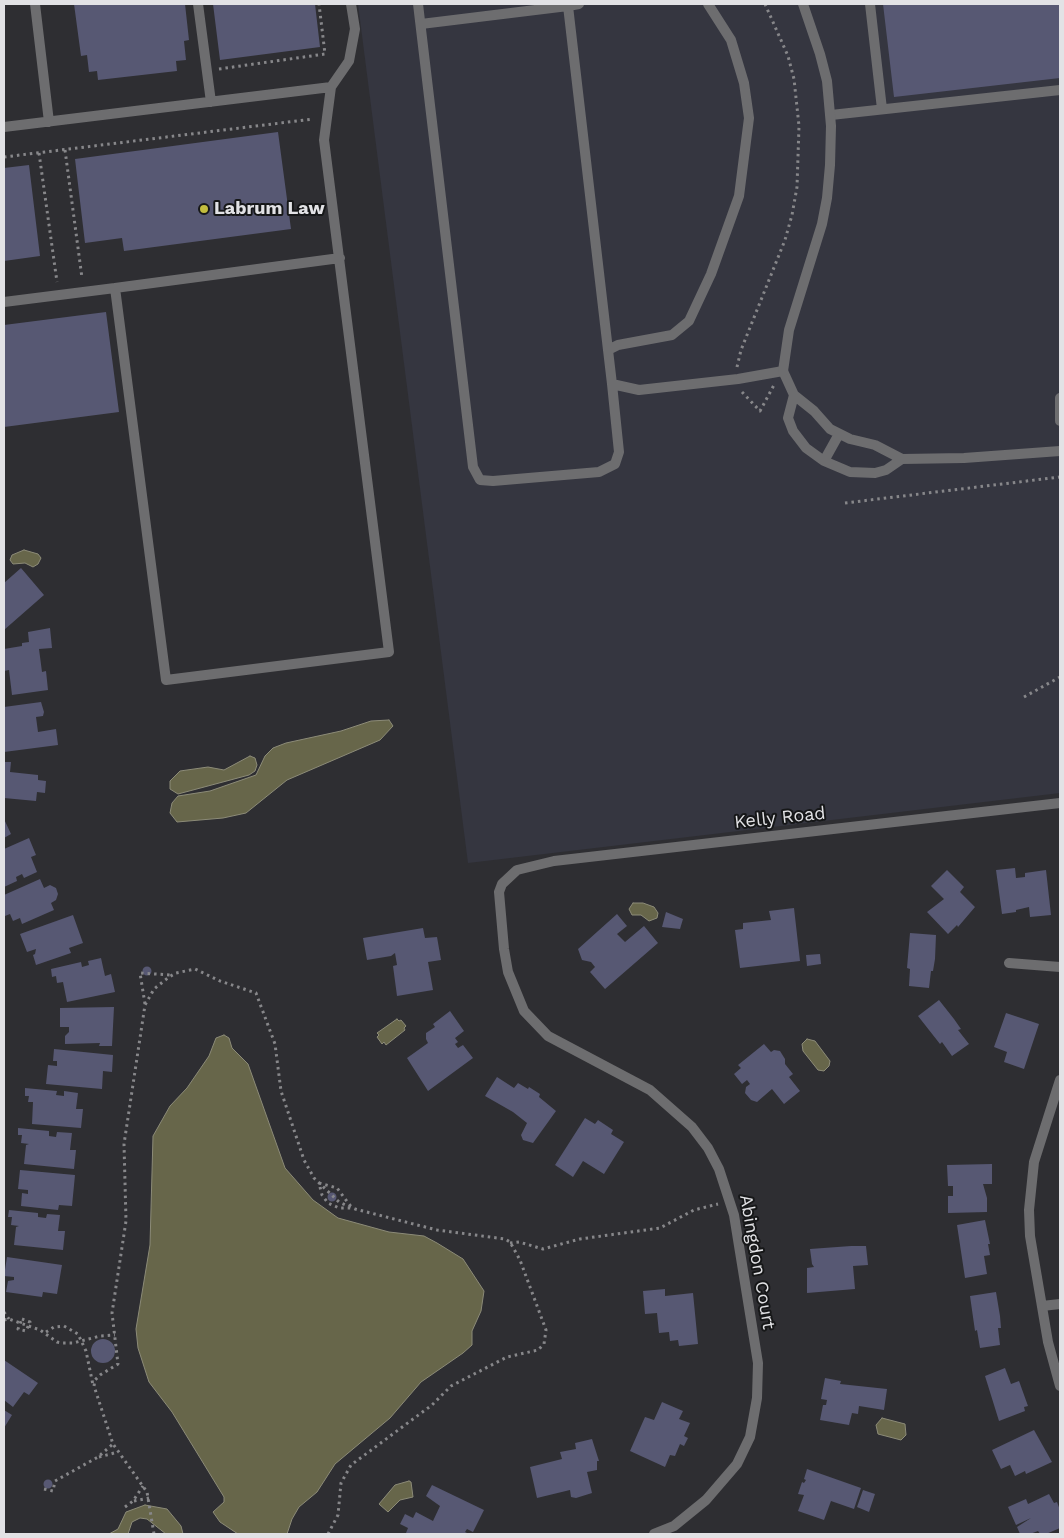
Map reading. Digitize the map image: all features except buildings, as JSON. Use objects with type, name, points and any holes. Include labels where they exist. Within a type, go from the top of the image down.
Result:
[{"type":"street","points":[[35,4],[49,122]]},
{"type":"street","points":[[198,4],[211,102]]},
{"type":"street","points":[[115,288],[166,680],[390,652],[324,140],[331,87],[349,61],[355,29],[351,4]]},
{"type":"street","points":[[418,4],[473,467],[480,480],[493,481],[599,472],[615,464],[619,452],[568,5]]},
{"type":"street","points":[[421,24],[513,8],[579,4]]},
{"type":"street","points":[[608,350],[618,345],[672,335],[689,321],[711,274],[739,196],[749,118],[744,83],[731,40],[708,4]]},
{"type":"street","points":[[803,4],[822,61],[830,115],[830,165],[827,198],[818,239],[789,330],[783,371],[794,395],[839,434],[875,445],[902,459],[964,458],[1060,451]]},
{"type":"street","points":[[870,4],[882,110]]},
{"type":"street","points":[[4,127],[331,87]]},
{"type":"street","points":[[830,115],[1060,90]]},
{"type":"street","points":[[4,302],[340,258]]},
{"type":"street","points":[[612,384],[639,390],[738,379],[783,371]]},
{"type":"street","points":[[794,395],[788,418],[793,432],[806,448],[824,461],[850,472],[870,474],[886,470],[902,459]]},
{"type":"street","points":[[1060,398],[1060,421]]},
{"type":"street","points":[[824,461],[839,434]]},
{"type":"street","name":"Kelly Road","points":[[507,876],[516,870],[530,866],[596,855],[1060,803]]},
{"type":"street","name":"Abingdon Court","points":[[507,876],[499,892],[504,949],[508,972],[524,1012],[548,1036],[619,1072],[650,1090],[671,1107],[692,1127],[708,1148],[719,1168],[730,1200],[744,1266],[758,1363],[759,1379],[754,1420],[744,1451],[724,1481],[692,1513],[674,1526],[654,1534]]},
{"type":"street","points":[[1009,963],[1060,967]]},
{"type":"street","points":[[1060,1080],[1039,1143],[1029,1194],[1030,1236],[1053,1365],[1060,1386]]},
{"type":"street","points":[[1042,1306],[1060,1304]]},
{"type":"path","points":[[218,69],[325,54],[319,4]]},
{"type":"path","points":[[765,4],[788,56],[794,79],[799,126],[797,186],[785,240],[741,350],[737,372],[742,394],[760,411],[783,371]]},
{"type":"path","points":[[4,157],[327,118]]},
{"type":"path","points":[[65,150],[83,292]]},
{"type":"path","points":[[39,153],[58,295]]},
{"type":"path","points":[[845,503],[1060,477]]},
{"type":"path","points":[[1024,697],[1060,677]]},
{"type":"path","points":[[94,1386],[95,1380],[100,1375],[118,1364],[112,1313],[126,1221],[125,1124],[145,1005],[140,973],[172,975],[195,969],[220,981],[256,992],[275,1044],[281,1091],[297,1141],[309,1172],[319,1183],[339,1202],[352,1208],[437,1230],[501,1237],[510,1243],[520,1260],[546,1330],[544,1344],[538,1350],[507,1357],[451,1386],[432,1405],[351,1465],[341,1483],[338,1514],[328,1534]]},
{"type":"path","points":[[145,1005],[154,989],[172,975]]},
{"type":"path","points":[[319,1183],[322,1195],[328,1203],[339,1208],[352,1208]]},
{"type":"path","points":[[319,1183],[337,1188],[352,1208]]},
{"type":"path","points":[[510,1243],[521,1242],[543,1249],[580,1239],[660,1228],[694,1210],[730,1200]]},
{"type":"path","points":[[4,1312],[9,1319]]},
{"type":"path","points":[[4,1320],[9,1319],[20,1323]]},
{"type":"path","points":[[22,1319],[30,1322],[28,1326],[26,1331],[18,1329],[22,1319]]},
{"type":"path","points":[[28,1326],[46,1332],[56,1342],[62,1343],[73,1343],[100,1336],[115,1335]]},
{"type":"path","points":[[46,1332],[64,1326],[78,1334],[86,1351],[94,1386],[113,1444],[143,1486],[149,1498],[154,1534]]},
{"type":"path","points":[[44,1489],[53,1491],[55,1481],[98,1457],[113,1444]]},
{"type":"path","points":[[98,1457],[118,1452]]},
{"type":"path","points":[[125,1507],[133,1501],[143,1486]]},
{"type":"path","points":[[133,1501],[149,1498]]},
{"type":"shaded area","points":[[358,4],[1060,4],[1060,793],[468,863]]},
{"type":"shaded area","points":[[24,550],[38,554],[41,558],[38,564],[33,567],[25,563],[13,564],[10,560],[12,555]]},
{"type":"shaded area","points":[[389,720],[393,726],[380,740],[287,780],[246,813],[223,818],[177,822],[170,813],[172,803],[178,796],[210,791],[256,775],[265,756],[273,748],[286,743],[341,731],[371,721]]},
{"type":"shaded area","points":[[250,756],[255,758],[257,765],[255,771],[249,775],[178,794],[170,789],[170,781],[180,771],[208,767],[224,770]]},
{"type":"shaded area","points":[[633,903],[643,903],[654,907],[658,913],[657,918],[649,921],[641,915],[632,915],[629,909]]},
{"type":"shaded area","points":[[397,1019],[401,1020],[406,1026],[405,1030],[386,1045],[384,1042],[382,1044],[377,1037],[379,1035],[377,1033]]},
{"type":"shaded area","points":[[224,1035],[229,1038],[232,1048],[248,1064],[285,1168],[313,1200],[338,1218],[389,1232],[424,1236],[463,1259],[484,1291],[481,1311],[472,1331],[472,1345],[421,1382],[390,1418],[335,1464],[317,1492],[299,1507],[292,1519],[287,1534],[238,1534],[220,1522],[213,1512],[224,1502],[224,1497],[172,1412],[149,1382],[138,1348],[136,1329],[150,1245],[153,1136],[170,1106],[187,1088],[209,1056],[216,1038]]},
{"type":"shaded area","points":[[807,1039],[815,1041],[830,1061],[829,1066],[824,1071],[818,1070],[803,1051],[802,1044]]},
{"type":"shaded area","points":[[882,1418],[905,1424],[906,1435],[901,1440],[878,1434],[876,1425]]},
{"type":"shaded area","points":[[411,1482],[413,1497],[400,1500],[388,1512],[379,1504],[395,1485]]},
{"type":"shaded area","points":[[145,1505],[167,1509],[181,1526],[183,1534],[166,1534],[147,1519],[140,1518],[132,1522],[128,1534],[109,1534],[118,1529],[126,1512]]},
{"type":"place","name":"Labrum Law","points":[[204,209]]}]
